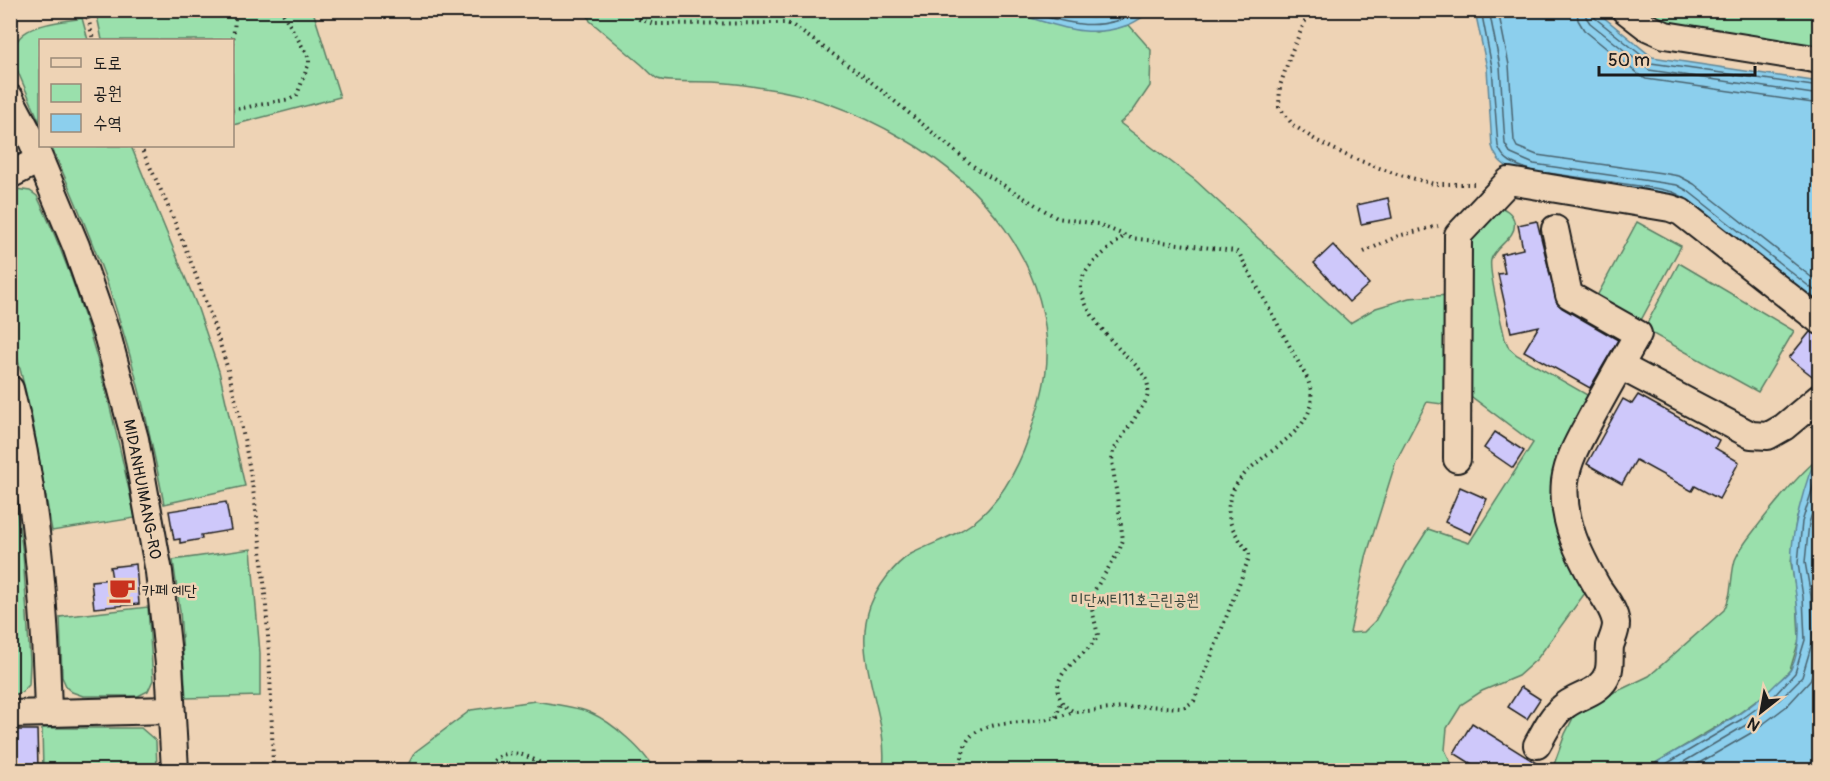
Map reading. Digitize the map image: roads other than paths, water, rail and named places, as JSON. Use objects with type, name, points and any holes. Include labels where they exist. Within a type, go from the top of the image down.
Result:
[{"type":"street","points":[[1625,10],[1647,27],[1665,35],[1820,60]]},
{"type":"street","name":"MIDANHUIMANG-RO","points":[[10,98],[30,136],[76,246],[108,338],[135,440],[159,572],[169,664],[174,771]]},
{"type":"street","points":[[10,175],[39,160]]},
{"type":"street","points":[[1457,459],[1458,235],[1509,181],[1670,208],[1681,212],[1820,321]]},
{"type":"street","points":[[1537,745],[1556,713],[1564,706],[1601,686],[1610,666],[1610,645],[1616,624],[1612,611],[1583,562],[1572,534],[1565,507],[1565,480],[1570,459],[1638,334],[1569,295],[1555,229]]},
{"type":"street","points":[[1620,366],[1751,435],[1768,436],[1784,427],[1820,397]]},
{"type":"street","points":[[10,389],[33,501],[46,637],[48,713]]},
{"type":"street","points":[[10,714],[170,711]]},
{"type":"water","points":[[1001,11],[1152,11],[1128,25],[1111,30],[1094,31],[1063,27]]},
{"type":"water","points":[[1475,11],[1596,11],[1652,57],[1819,82],[1819,312],[1680,202],[1515,171],[1504,164],[1492,146],[1487,68]]},
{"type":"water","points":[[1819,451],[1819,770],[1647,770],[1752,705],[1791,669],[1796,656],[1799,631],[1792,565],[1793,539],[1804,491]]},
{"type":"place","name":"카페 예단","points":[[122,590]]},
{"type":"park label","name":"미단씨티11호근린공원","points":[[1135,599]]}]
